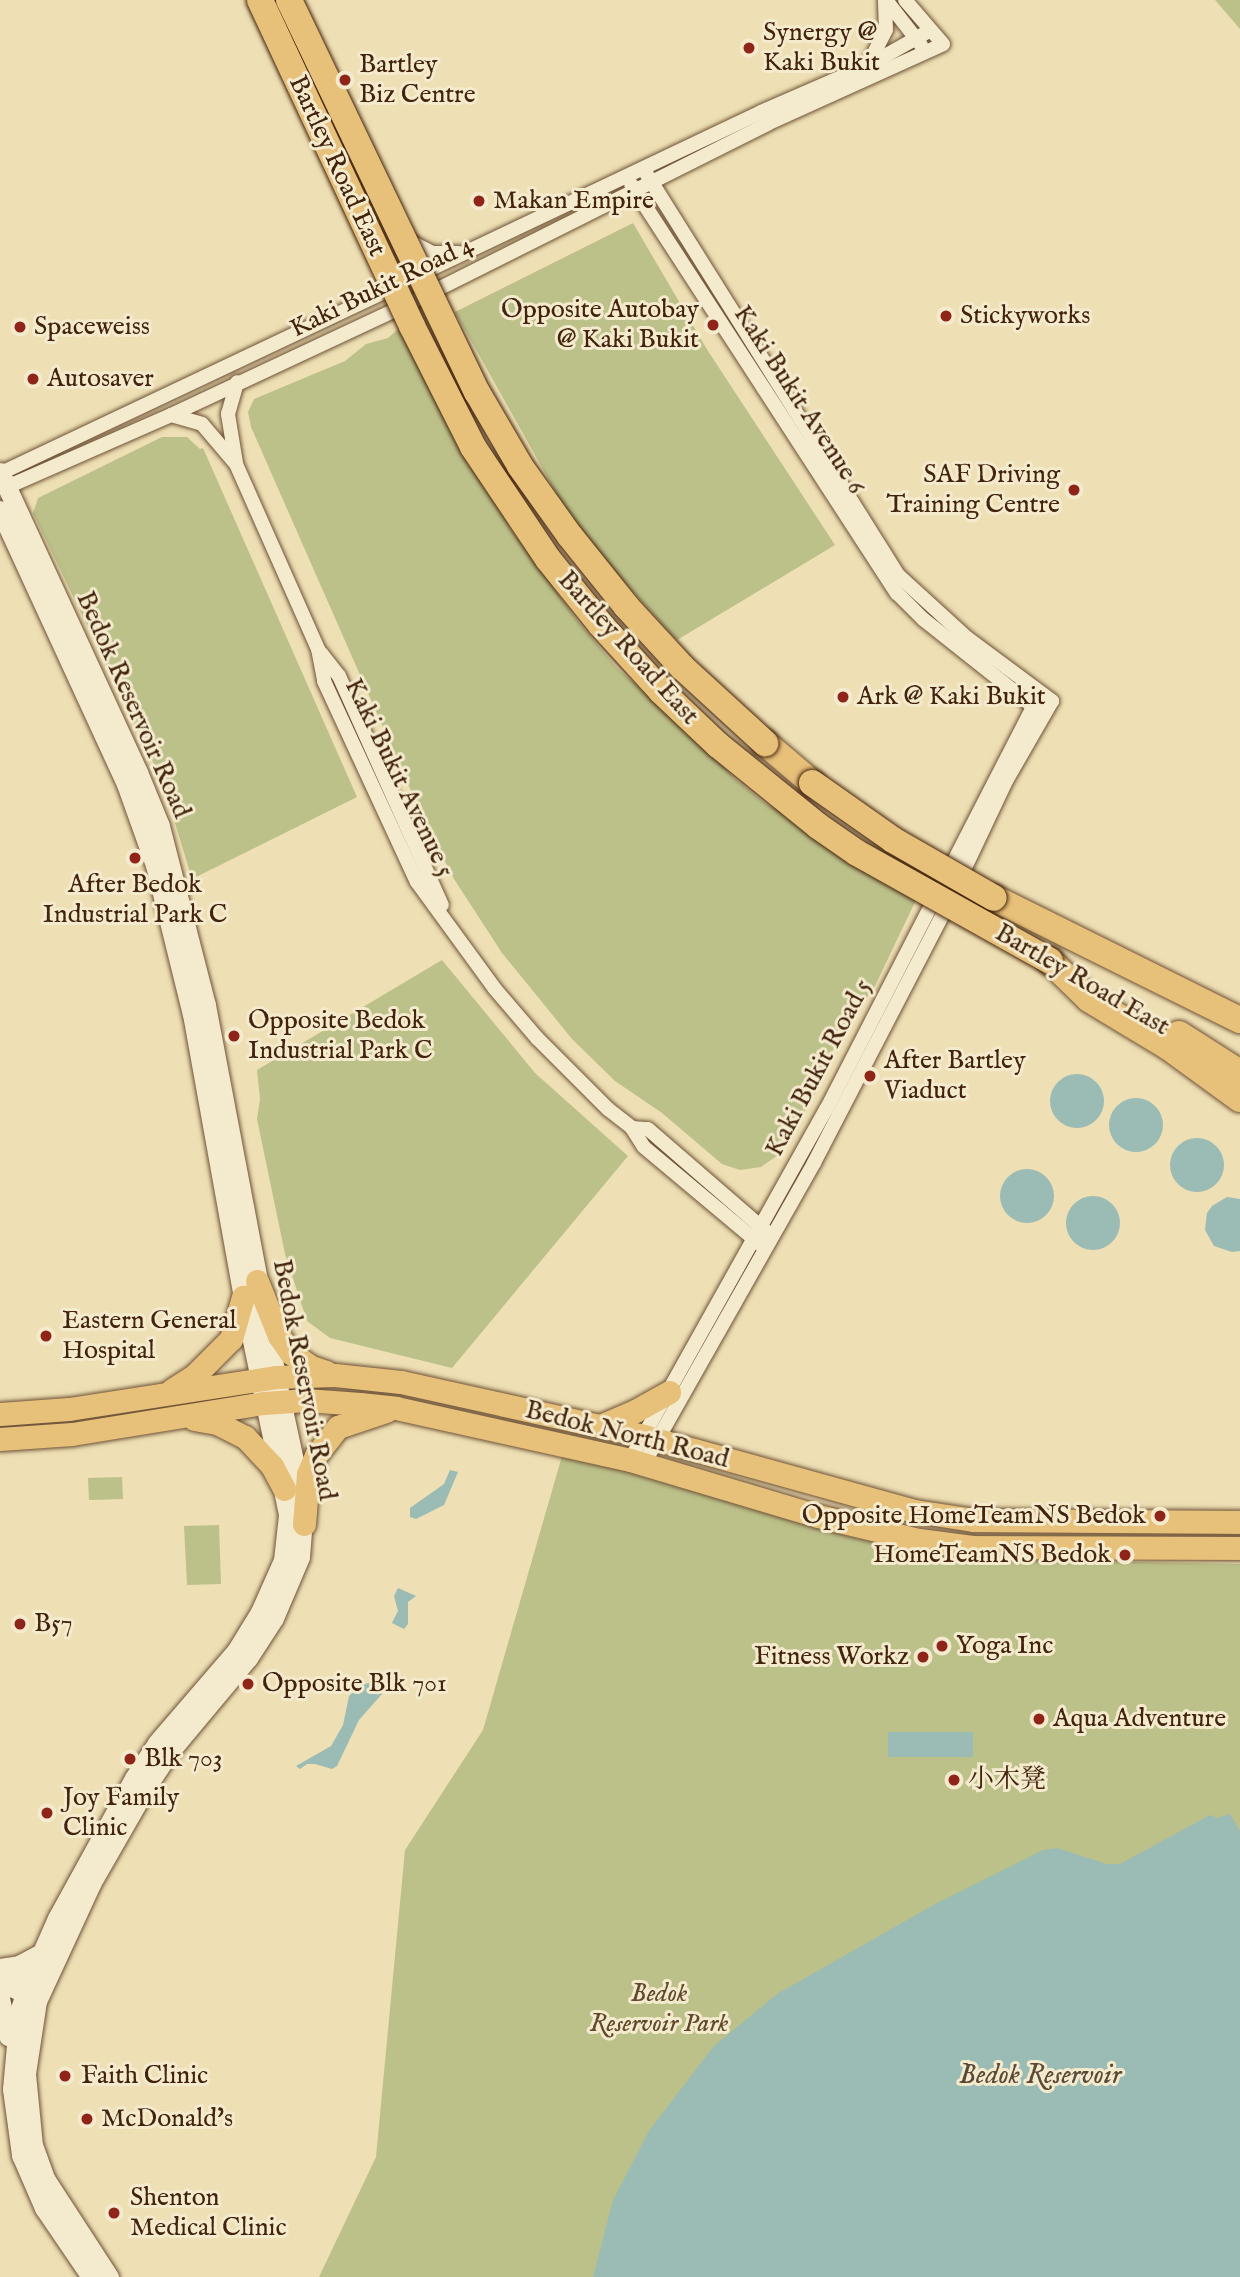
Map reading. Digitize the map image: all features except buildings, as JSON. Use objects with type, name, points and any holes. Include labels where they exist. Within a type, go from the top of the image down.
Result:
[{"type":"highway","name":"Bartley Road East","points":[[260,0],[412,326],[473,447],[548,559],[601,625],[661,691],[718,745],[807,818],[857,853],[1154,1019],[1240,1073]]},
{"type":"highway","name":"Bartley Road East","points":[[287,0],[477,392],[520,466],[626,607],[682,667],[812,783],[893,839],[994,898],[1231,1016],[1240,1034]]},
{"type":"highway","points":[[1049,961],[1089,999],[1167,1046],[1240,1099]]},
{"type":"main road","name":"Bedok Reservoir Road","points":[[2,479],[138,772],[160,826],[207,1009],[250,1289]]},
{"type":"main road","name":"Bedok Reservoir Road","points":[[0,510],[134,803],[155,866],[192,1014],[267,1378],[301,1488],[304,1524],[297,1566],[274,1618],[248,1658],[171,1750],[147,1786],[32,1992],[26,2074],[33,2145],[52,2190],[109,2277]]},
{"type":"main road","points":[[0,528],[19,550]]},
{"type":"main road","points":[[250,1289],[290,1353],[311,1367],[335,1375]]},
{"type":"main road","points":[[166,1394],[195,1375],[231,1339],[250,1289]]},
{"type":"main road","name":"Bedok North Road","points":[[0,1414],[69,1409],[267,1378],[335,1375],[401,1382],[600,1426],[867,1501],[915,1511],[999,1520],[1240,1522]]},
{"type":"main road","points":[[600,1426],[635,1412],[669,1392]]},
{"type":"main road","name":"Bedok North Road","points":[[0,1439],[72,1434],[273,1402],[330,1401],[396,1408],[637,1462],[862,1528],[973,1547],[1240,1548]]},
{"type":"main road","name":"Bedok Reservoir Road","points":[[91,2277],[44,2208],[25,2169],[15,2131],[12,2072],[40,1954],[79,1874],[144,1762],[236,1651],[260,1612],[285,1551],[288,1515],[273,1402]]},
{"type":"main road","points":[[304,1524],[308,1474],[325,1443],[338,1427],[396,1408]]},
{"type":"main road","points":[[180,1417],[217,1423],[245,1437],[272,1466],[284,1489]]},
{"type":"main road","points":[[999,1520],[1019,1536],[1025,1547]]},
{"type":"main road","points":[[0,1969],[19,1965],[40,1954]]},
{"type":"main road","points":[[0,1998],[7,2017],[12,2072]]},
{"type":"street","points":[[254,0],[402,307]]},
{"type":"street","points":[[287,0],[431,292]]},
{"type":"street","points":[[886,0],[927,51],[943,44],[905,0]]},
{"type":"street","points":[[867,66],[886,30],[886,0]]},
{"type":"street","name":"Kaki Bukit Road 4","points":[[2,479],[422,273],[761,112],[867,66],[931,30]]},
{"type":"street","name":"Kaki Bukit Road 4","points":[[2,479],[171,415],[402,307],[651,185],[767,124],[927,51]]},
{"type":"street","name":"Kaki Bukit Avenue 6","points":[[643,170],[899,576],[1042,703]]},
{"type":"street","name":"Kaki Bukit Avenue 6","points":[[626,178],[897,593],[923,619],[1042,703]]},
{"type":"street","points":[[404,237],[433,253],[468,253]]},
{"type":"street","points":[[236,464],[228,414],[237,382]]},
{"type":"street","points":[[171,415],[202,424],[236,464]]},
{"type":"street","name":"Kaki Bukit Avenue 5","points":[[236,464],[318,649],[339,676],[449,922],[495,989],[537,1038],[608,1109],[632,1128],[643,1147],[763,1238]]},
{"type":"street","name":"Kaki Bukit Road 5","points":[[650,1438],[669,1392],[763,1238],[814,1163],[943,914],[1042,703]]},
{"type":"street","name":"Kaki Bukit Road 5","points":[[637,1462],[763,1238]]},
{"type":"street","points":[[0,1969],[32,1992]]},
{"type":"street","points":[[0,1985],[32,1992]]},
{"type":"green space","points":[[1215,0],[1240,0],[1240,29]]},
{"type":"green space","points":[[633,223],[708,351],[835,545],[677,640],[577,530],[455,312]]},
{"type":"green space","points":[[402,326],[510,528],[576,619],[616,667],[714,755],[734,778],[766,804],[792,817],[916,900],[873,990],[851,1017],[834,1047],[820,1085],[781,1153],[761,1167],[740,1170],[722,1164],[662,1113],[615,1081],[572,1039],[502,953],[454,879],[426,825],[251,427],[248,412],[254,399],[345,361],[366,344],[388,338]]},
{"type":"green space","points":[[162,437],[187,437],[200,449],[203,448],[357,797],[192,879],[163,783],[33,513],[38,498]]},
{"type":"green space","points":[[442,960],[535,1073],[628,1156],[452,1368],[330,1338],[307,1321],[285,1254],[257,1119],[260,1099],[257,1070]]},
{"type":"green space","name":"Bedok Reservoir Park","points":[[562,1456],[633,1473],[828,1531],[903,1549],[972,1559],[1240,1564],[1240,2277],[319,2277],[376,2157],[405,1850],[483,1730]]},
{"type":"green space","points":[[122,1477],[123,1499],[89,1500],[88,1478]]},
{"type":"green space","points":[[219,1525],[221,1584],[187,1585],[184,1526]]},
{"type":"water","points":[[1077,1074],[1096,1082],[1104,1101],[1096,1120],[1077,1128],[1058,1120],[1050,1101],[1058,1082]]},
{"type":"water","points":[[1136,1098],[1155,1106],[1163,1125],[1155,1144],[1136,1152],[1117,1144],[1109,1125],[1117,1106]]},
{"type":"water","points":[[1197,1138],[1216,1146],[1224,1165],[1216,1184],[1197,1192],[1178,1184],[1170,1165],[1178,1146]]},
{"type":"water","points":[[1027,1169],[1046,1177],[1054,1196],[1046,1215],[1027,1223],[1008,1215],[1000,1196],[1008,1177]]},
{"type":"water","points":[[1093,1196],[1112,1204],[1120,1223],[1112,1242],[1093,1250],[1074,1242],[1066,1223],[1074,1204]]},
{"type":"water","points":[[1227,1197],[1240,1199],[1240,1251],[1232,1252],[1214,1246],[1205,1230],[1207,1213],[1212,1206]]},
{"type":"water","points":[[450,1470],[458,1472],[444,1505],[416,1519],[410,1517],[410,1508],[444,1484]]},
{"type":"water","points":[[398,1588],[416,1596],[408,1602],[408,1624],[404,1629],[392,1623],[398,1611],[394,1596]]},
{"type":"water","points":[[378,1679],[382,1694],[359,1720],[337,1766],[332,1769],[307,1764],[300,1769],[296,1766],[331,1746],[343,1725],[349,1696],[358,1687]]},
{"type":"water","points":[[888,1732],[973,1732],[973,1757],[888,1757]]},
{"type":"water","name":"Bedok Reservoir","points":[[1230,1814],[1240,1831],[1240,2277],[593,2277],[613,2200],[649,2131],[713,2047],[777,1994],[935,1904],[1043,1850],[1057,1848],[1107,1864],[1120,1864],[1210,1815],[1217,1818]]},
{"type":"place","name":"Synergy @ Kaki Bukit","points":[[749,48]]},
{"type":"place","name":"Bartley Biz Centre","points":[[345,80]]},
{"type":"place","name":"Makan Empire","points":[[479,201]]},
{"type":"place","name":"Stickyworks","points":[[946,316]]},
{"type":"place","name":"Opposite Autobay @ Kaki Bukit","points":[[713,325]]},
{"type":"place","name":"Spaceweiss","points":[[20,327]]},
{"type":"place","name":"Autosaver","points":[[33,379]]},
{"type":"place","name":"SAF Driving Training Centre","points":[[1074,490]]},
{"type":"place","name":"Ark @ Kaki Bukit","points":[[843,697]]},
{"type":"place","name":"After Bedok Industrial Park C","points":[[135,858]]},
{"type":"place","name":"Opposite Bedok Industrial Park C","points":[[234,1036]]},
{"type":"place","name":"After Bartley Viaduct","points":[[870,1076]]},
{"type":"place","name":"Eastern General Hospital","points":[[46,1336]]},
{"type":"place","name":"Opposite HomeTeamNS Bedok","points":[[1160,1516]]},
{"type":"place","name":"HomeTeamNS Bedok","points":[[1125,1555]]},
{"type":"place","name":"B57","points":[[20,1624]]},
{"type":"place","name":"Yoga Inc","points":[[942,1646]]},
{"type":"place","name":"Fitness Workz","points":[[923,1657]]},
{"type":"place","name":"Opposite Blk 701","points":[[248,1684]]},
{"type":"place","name":"Aqua Adventure","points":[[1039,1719]]},
{"type":"place","name":"Blk 703","points":[[130,1759]]},
{"type":"place","name":"小木凳","points":[[954,1780]]},
{"type":"place","name":"Joy Family Clinic","points":[[47,1813]]},
{"type":"place","name":"Faith Clinic","points":[[65,2076]]},
{"type":"place","name":"McDonald's","points":[[87,2119]]},
{"type":"place","name":"Shenton Medical Clinic","points":[[114,2213]]}]
